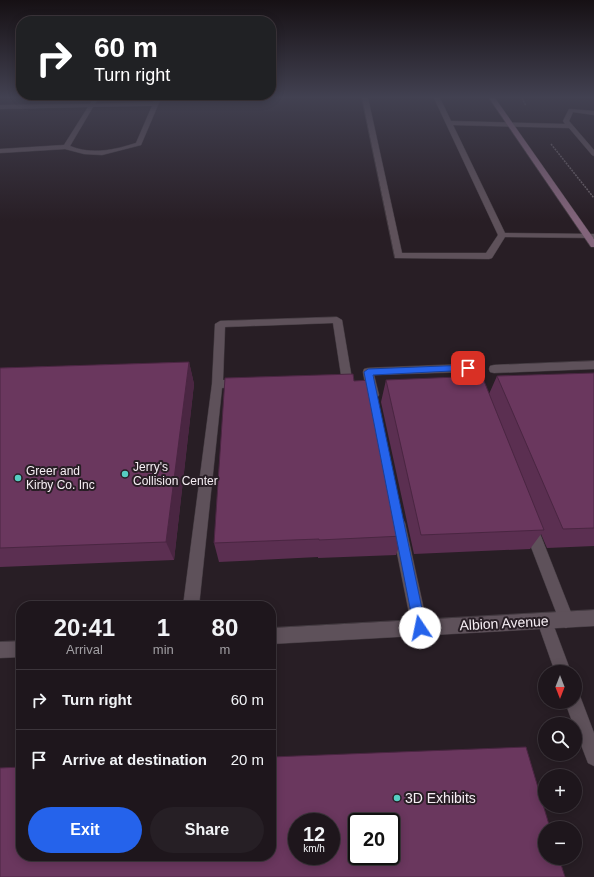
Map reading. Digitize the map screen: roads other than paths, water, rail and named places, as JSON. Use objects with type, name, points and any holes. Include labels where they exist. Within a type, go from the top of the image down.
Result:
[{"type":"street","points":[[66,147],[71,139]]},
{"type":"street","points":[[0,151],[66,147],[77,152],[98,153],[120,150],[139,144],[141,139]]},
{"type":"street","points":[[374,139],[398,256],[489,256],[502,235]]},
{"type":"street","points":[[457,139],[502,235]]},
{"type":"street","points":[[521,139],[591,236],[594,245]]},
{"type":"street","points":[[581,139],[594,154]]},
{"type":"street","points":[[502,235],[591,236]]},
{"type":"street","points":[[192,601],[217,384],[220,324],[337,320],[347,379],[324,380]]},
{"type":"street","points":[[494,369],[594,365]]},
{"type":"street","points":[[374,404],[368,372],[468,368],[483,405]]},
{"type":"street","points":[[217,384],[255,382]]},
{"type":"street","points":[[396,513],[420,628]]},
{"type":"street","points":[[526,516],[566,620]]},
{"type":"street","name":"Albion Avenue","points":[[276,636],[594,618]]},
{"type":"street","points":[[545,621],[561,665]]},
{"type":"street","points":[[0,650],[16,649]]},
{"type":"street","points":[[577,709],[594,757]]},
{"type":"place","name":"Jerry's Collision Center","points":[[125,474]]},
{"type":"place","name":"Greer and Kirby Co. Inc","points":[[18,478]]},
{"type":"place","name":"3D Exhibits","points":[[397,798]]}]
